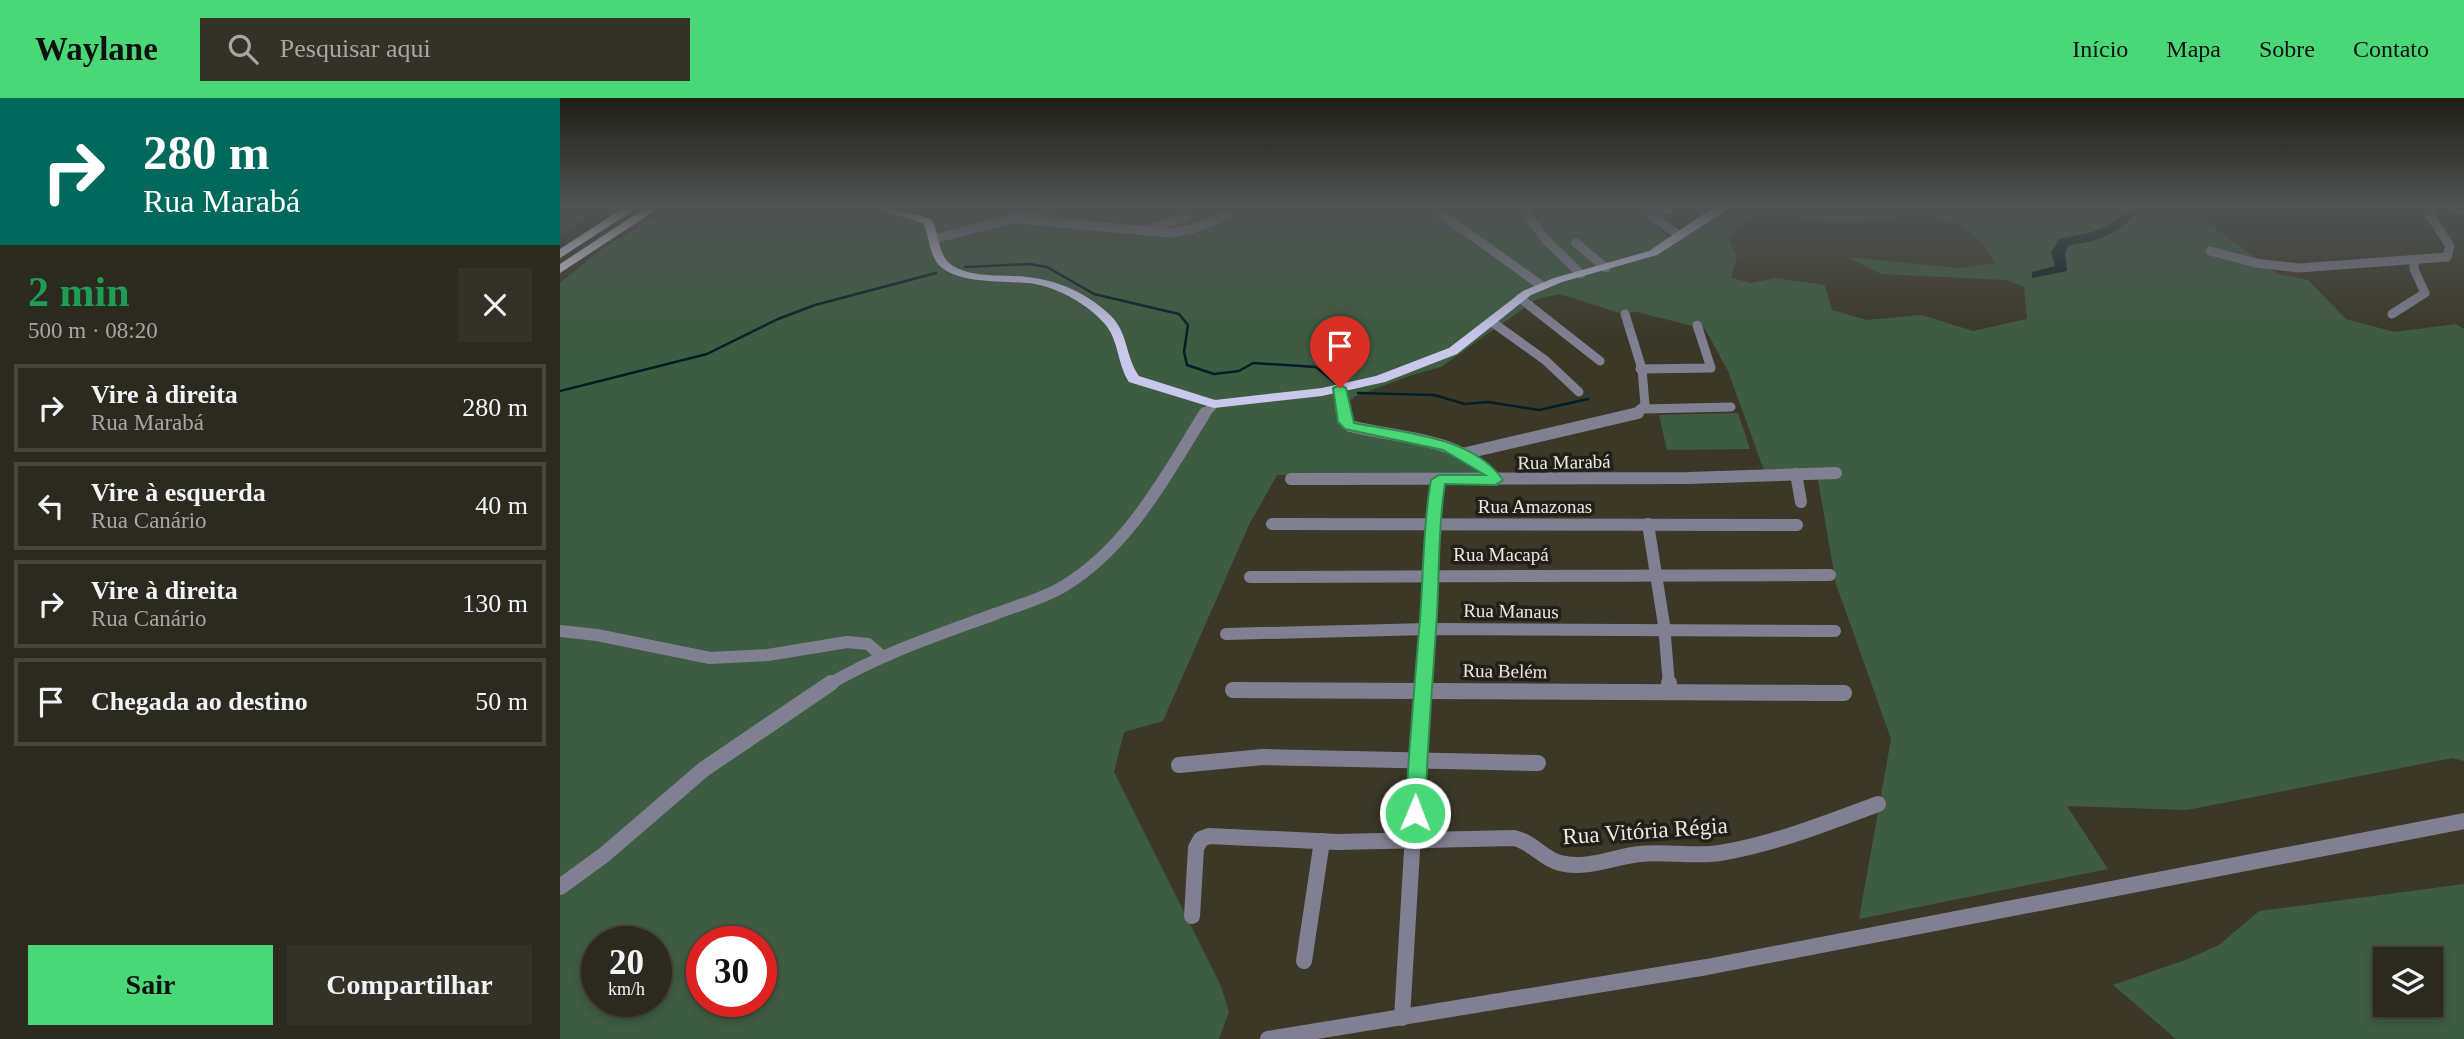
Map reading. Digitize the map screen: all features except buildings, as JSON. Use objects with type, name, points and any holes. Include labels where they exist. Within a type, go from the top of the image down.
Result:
[{"type":"highway","points":[[560,269],[586,252]]},
{"type":"main road","points":[[938,252],[940,259],[956,271],[1036,281],[1065,290],[1110,322],[1118,334],[1127,370],[1134,379],[1214,404],[1340,388],[1395,374],[1440,356],[1492,322],[1520,298],[1542,286],[1655,252]]},
{"type":"street","points":[[1494,252],[1542,286]]},
{"type":"street","points":[[1558,252],[1581,274]]},
{"type":"street","points":[[1587,252],[1606,268]]},
{"type":"street","points":[[2214,252],[2256,263],[2300,268],[2441,259],[2450,252]]},
{"type":"street","points":[[2392,314],[2425,293],[2414,269],[2414,261]]},
{"type":"street","points":[[1520,298],[1600,361]]},
{"type":"street","points":[[1462,454],[1637,414],[1643,409],[1646,401],[1640,369],[1625,314]]},
{"type":"street","points":[[1492,322],[1545,360],[1579,392]]},
{"type":"street","points":[[1640,369],[1711,368],[1697,325]]},
{"type":"street","points":[[1340,388],[1345,422],[1350,426],[1439,444],[1487,468],[1495,480]]},
{"type":"street","points":[[560,887],[601,858],[671,795],[732,747],[816,692],[882,656],[1045,596],[1081,574],[1106,552],[1136,518],[1205,413],[1214,404]]},
{"type":"street","points":[[1643,409],[1731,407]]},
{"type":"street","name":"Rua Marabá","points":[[1291,479],[1495,480],[1836,473]]},
{"type":"street","points":[[1796,474],[1801,502]]},
{"type":"street","points":[[1402,1018],[1414,839],[1416,762],[1428,629],[1431,523],[1439,480]]},
{"type":"street","name":"Rua Amazonas","points":[[1272,524],[1797,525]]},
{"type":"street","points":[[1648,524],[1670,692]]},
{"type":"street","name":"Rua Macapá","points":[[1250,577],[1655,573],[1830,575]]},
{"type":"street","name":"Rua Manaus","points":[[1226,634],[1428,629],[1835,631]]},
{"type":"street","points":[[560,631],[597,635],[710,657],[758,656],[847,642],[868,644],[882,656]]},
{"type":"street","name":"Rua Belém","points":[[1233,690],[1844,693]]},
{"type":"street","points":[[1179,765],[1263,757],[1538,763]]},
{"type":"street","name":"Rua Vitória Régia","points":[[1192,916],[1196,848],[1201,839],[1209,836],[1322,841],[1527,840],[1560,863],[1643,854],[1698,855],[1756,844],[1878,804]]},
{"type":"street","points":[[1268,1039],[1707,967],[2464,821]]},
{"type":"street","points":[[1304,961],[1322,841]]},
{"type":"green space","points":[[598,252],[1735,252],[1737,256],[1731,278],[1751,283],[1775,278],[1825,285],[1832,310],[1867,320],[1922,315],[1973,331],[2027,319],[2024,287],[2007,280],[1882,274],[1846,257],[1960,268],[1995,263],[1988,252],[2248,252],[2278,274],[2308,280],[2346,319],[2394,332],[2456,324],[2464,329],[2464,761],[2452,758],[2187,810],[2067,806],[2108,869],[1859,919],[1891,739],[1836,584],[1818,480],[1766,476],[1728,371],[1705,329],[1637,312],[1619,313],[1560,294],[1537,299],[1441,367],[1356,396],[1341,407],[1344,431],[1443,451],[1477,467],[1486,477],[1277,475],[1249,525],[1163,721],[1124,732],[1114,772],[1221,986],[1229,1012],[1219,1039],[560,1039],[560,283]]},
{"type":"green space","points":[[1738,413],[1750,449],[1667,450],[1659,415]]},
{"type":"green space","points":[[2464,884],[2464,1039],[2176,1039],[2113,985],[2219,945],[2259,911]]},
{"type":"waterway","points":[[2037,275],[2062,268],[2059,252]]},
{"type":"waterway","points":[[965,267],[1030,264],[1047,267],[1094,294],[1179,314],[1188,325],[1184,352],[1187,365],[1214,374],[1239,371],[1253,363],[1316,367],[1335,383]]},
{"type":"waterway","points":[[560,391],[707,354],[778,319],[815,305],[936,273]]},
{"type":"waterway","points":[[1358,393],[1434,395],[1465,404],[1488,402],[1539,410],[1588,399]]},
{"type":"route","points":[[1340,388],[1345,422],[1350,426],[1448,447],[1487,468],[1495,480],[1439,480],[1431,523],[1428,629],[1421,689],[1415,813]]}]
